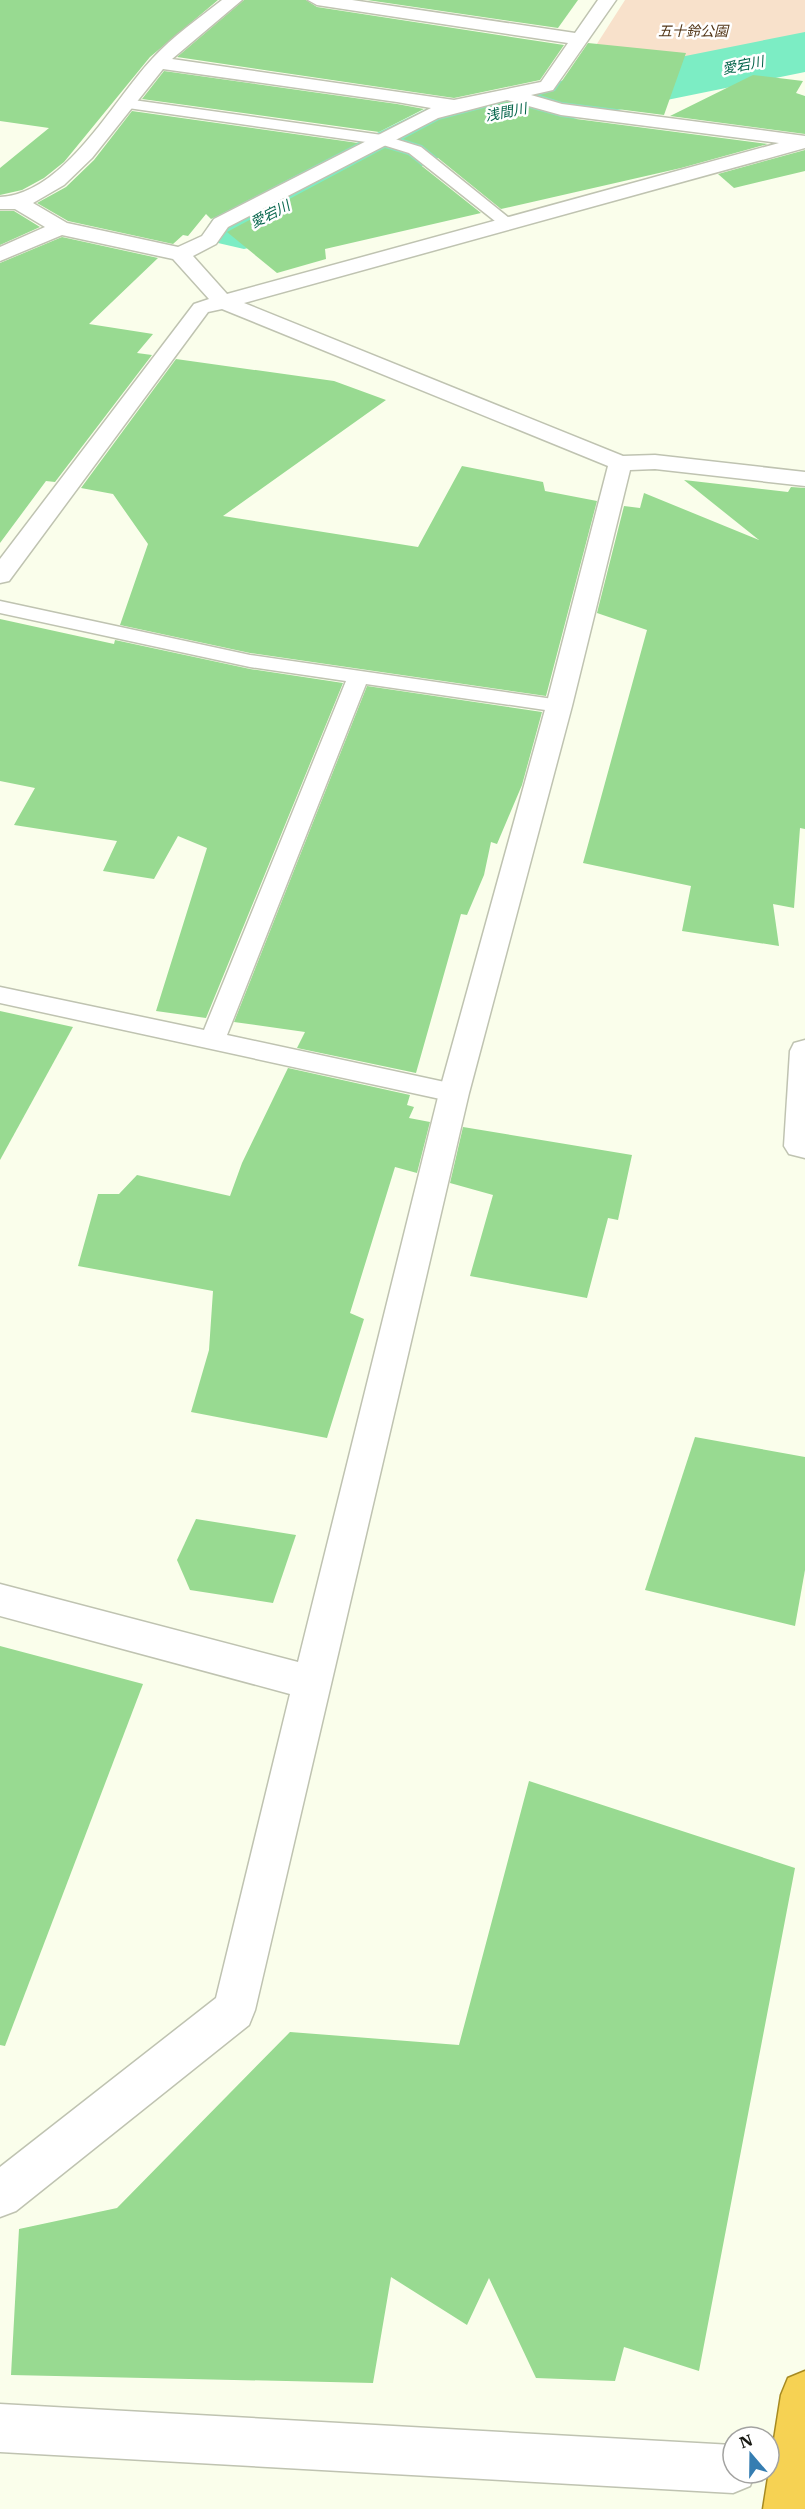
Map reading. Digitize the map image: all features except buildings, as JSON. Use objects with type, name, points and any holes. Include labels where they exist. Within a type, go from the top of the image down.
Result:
[{"type":"highway","points":[[788,2481],[805,2395]]},
{"type":"street","points":[[10,203],[57,182],[85,154],[158,63],[182,39],[233,0]]},
{"type":"street","points":[[316,0],[579,39]]},
{"type":"street","points":[[180,254],[209,240],[221,223],[385,141],[431,114],[454,106],[548,86],[607,0]]},
{"type":"street","points":[[158,63],[454,106]]},
{"type":"street","points":[[510,95],[561,109],[805,141]]},
{"type":"street","points":[[0,576],[201,308],[805,141]]},
{"type":"street","points":[[10,203],[60,228],[180,254],[222,301],[620,463],[655,462],[805,479]]},
{"type":"street","points":[[0,255],[60,228]]},
{"type":"street","points":[[0,2195],[234,2010],[454,1093],[560,706],[620,463]]},
{"type":"street","points":[[805,1051],[800,1146],[805,1146]]},
{"type":"street","points":[[0,1600],[312,1683]]},
{"type":"street","points":[[0,2428],[721,2468]]},
{"type":"lane","points":[[126,104],[385,141],[415,150],[506,222]]},
{"type":"lane","points":[[0,607],[250,661],[560,706]]},
{"type":"lane","points":[[212,1041],[359,676]]},
{"type":"lane","points":[[0,995],[454,1093]]},
{"type":"green space","name":"五十鈴公園","points":[[625,0],[805,0],[805,62],[745,55],[690,63],[593,50]]},
{"type":"waterway","name":"浅間川","points":[[244,227],[454,122],[805,52]]},
{"type":"water label","name":"愛宕川","points":[[743,65]]},
{"type":"water label","name":"愛宕川","points":[[270,214]]}]
